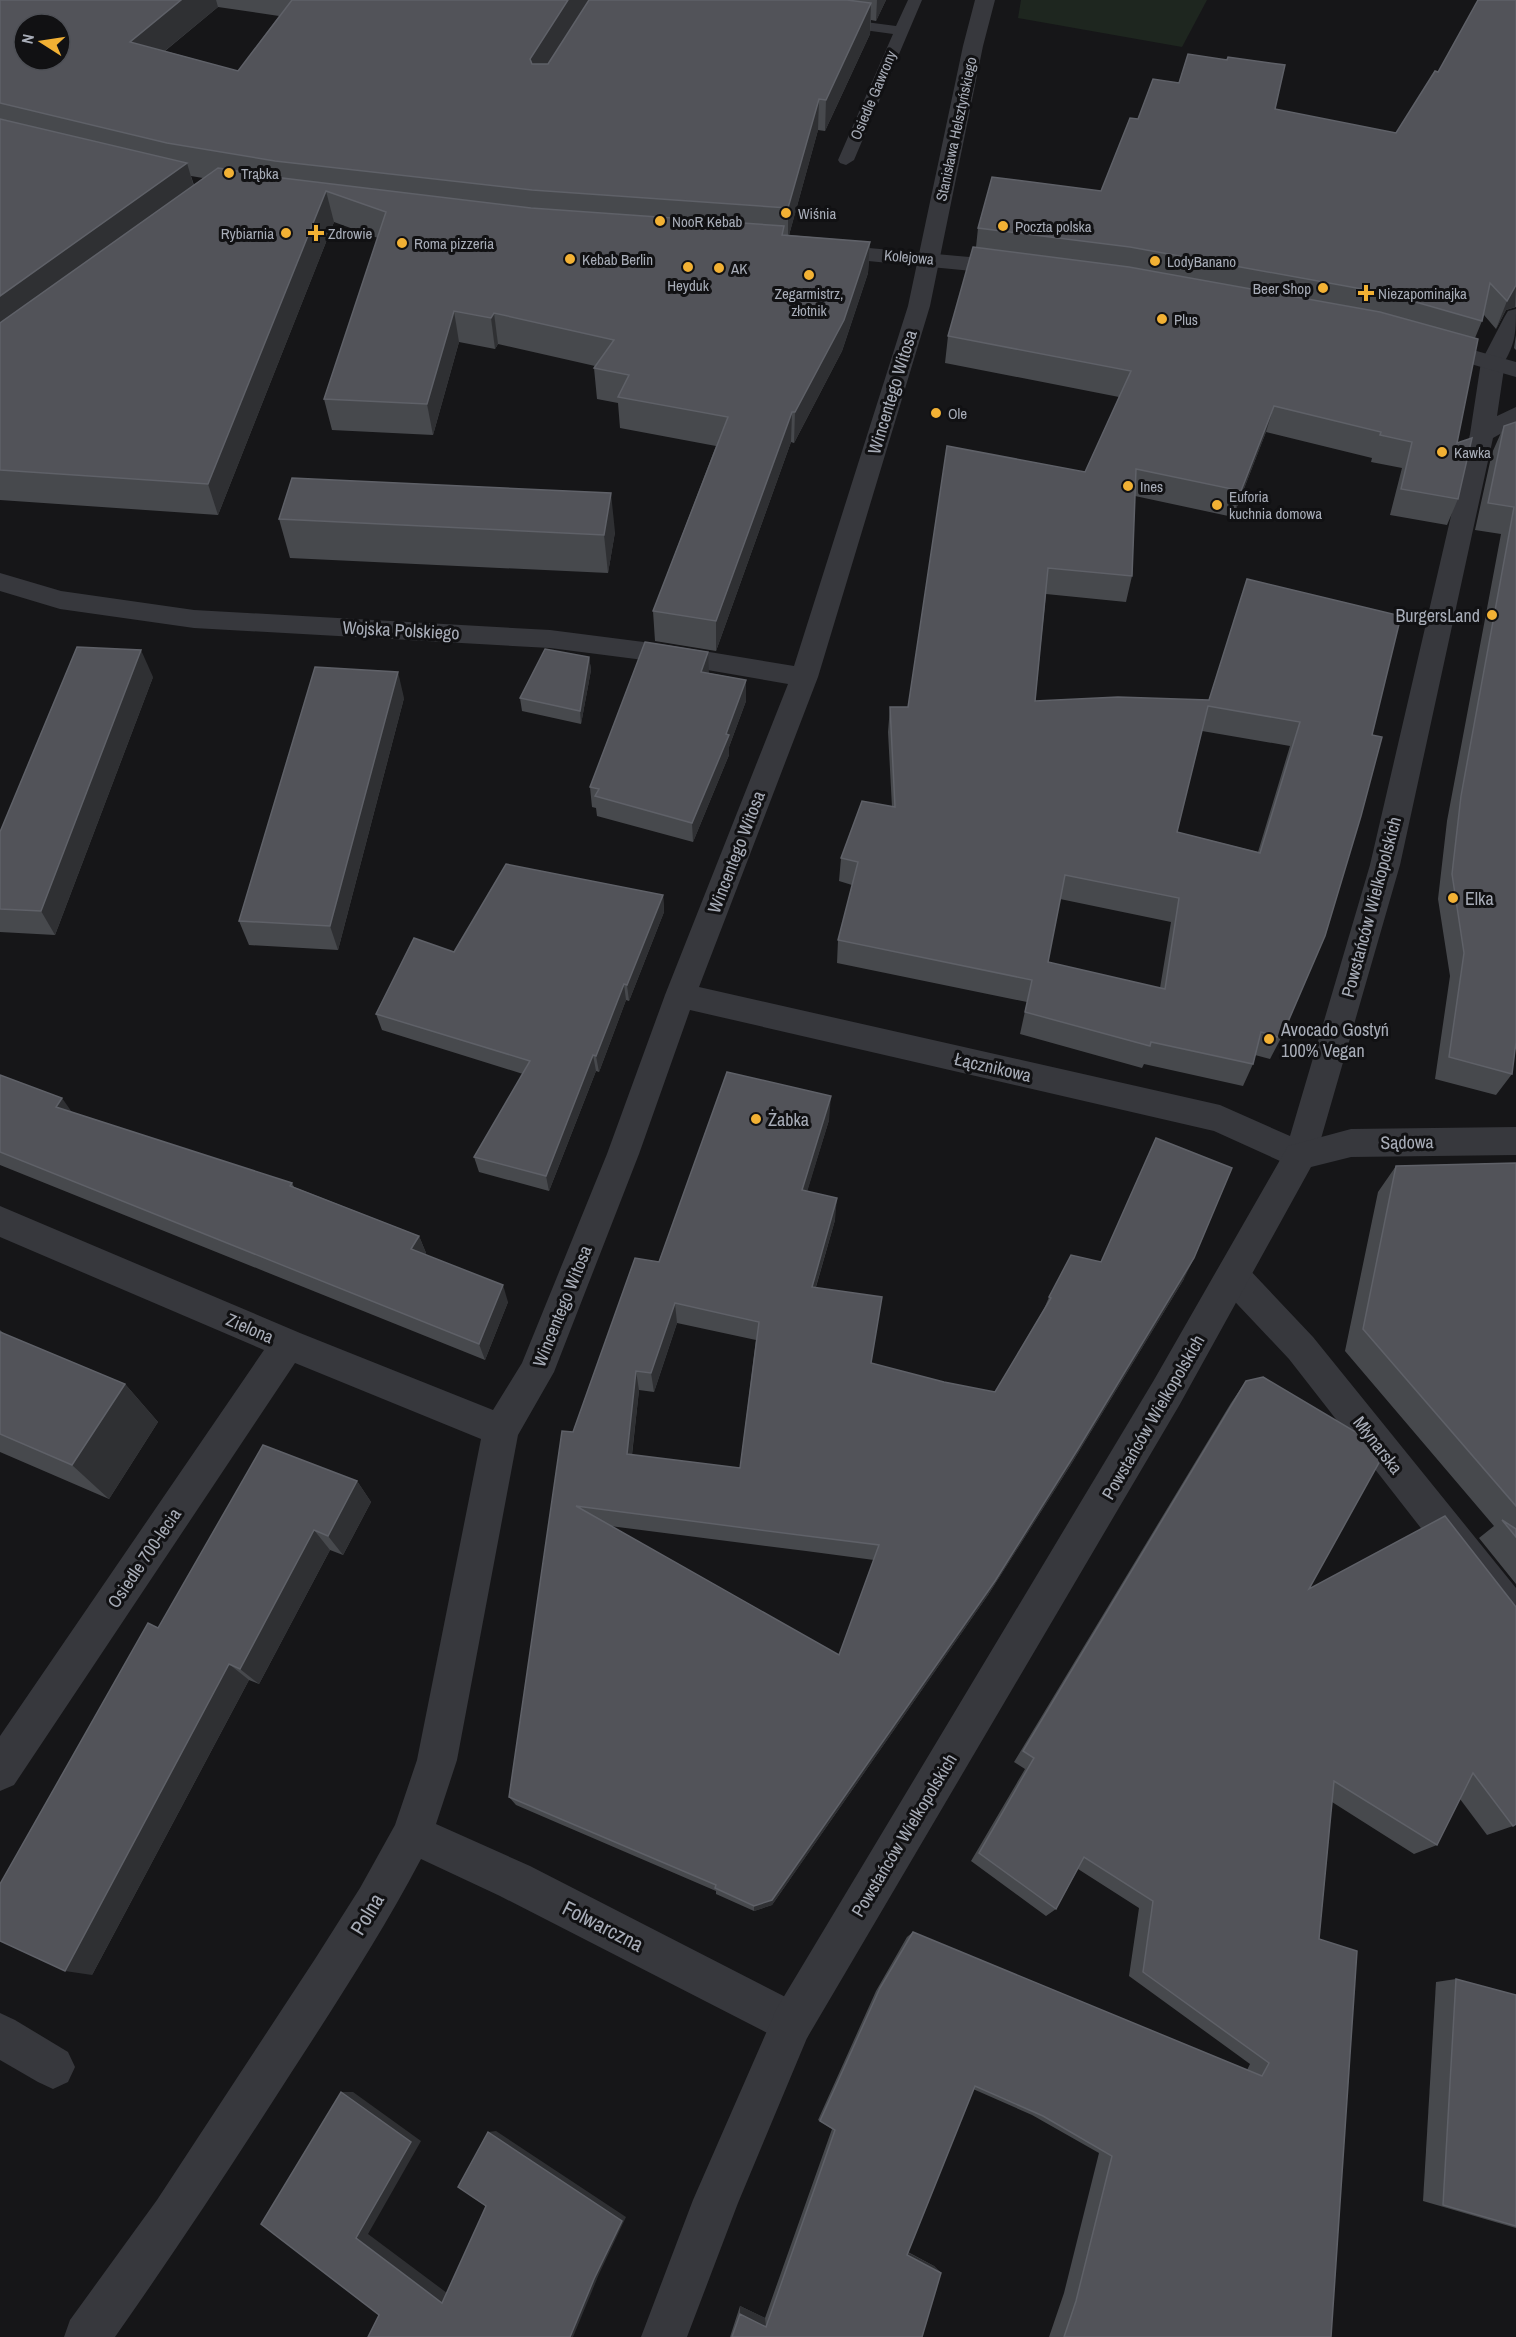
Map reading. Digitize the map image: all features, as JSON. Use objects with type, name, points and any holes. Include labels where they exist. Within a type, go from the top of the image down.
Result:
[{"type":"street","name":"Stanisława Helsztyńskiego","points":[[929,259],[985,0]]},
{"type":"street","name":"Kolejowa","points":[[809,250],[929,259],[1034,271]]},
{"type":"street","name":"Wincentego Witosa","points":[[501,1430],[536,1372],[623,1154],[680,995],[804,677],[920,306],[929,259]]},
{"type":"street","name":"Powstańców Wielkopolskich","points":[[664,2337],[716,2200],[792,2023],[1115,1482],[1234,1277],[1300,1156],[1385,865],[1482,434],[1505,366],[1516,316]]},
{"type":"street","points":[[1407,339],[1505,366]]},
{"type":"street","points":[[1482,434],[1516,415]]},
{"type":"street","name":"Wojska Polskiego","points":[[0,582],[60,600],[194,619],[550,639],[668,654],[804,677]]},
{"type":"street","name":"Łącznikowa","points":[[680,995],[1220,1119],[1300,1156]]},
{"type":"street","name":"Sądowa","points":[[1300,1156],[1351,1143],[1516,1141]]},
{"type":"street","name":"Zielona","points":[[0,1221],[288,1344],[501,1430]]},
{"type":"street","name":"Młynarska","points":[[1234,1277],[1301,1348],[1516,1618]]},
{"type":"street","name":"Osiedle 700-lecia","points":[[0,1771],[288,1344]]},
{"type":"street","name":"Polna","points":[[87,2337],[173,2216],[324,1984],[375,1903],[412,1833],[437,1760],[501,1430]]},
{"type":"street","name":"Folwarczna","points":[[412,1833],[515,1881],[792,2023]]},
{"type":"street","points":[[0,2035],[53,2067]]},
{"type":"lane","name":"Osiedle Gawrony","points":[[846,160],[915,0]]},
{"type":"lane","name":"Osiedle Gawrony","points":[[820,20],[900,31]]},
{"type":"shaded area","points":[[1021,0],[1207,0],[1182,47],[1018,18]]},
{"type":"building","points":[[0,0],[181,0],[130,42],[238,71],[292,0],[568,0],[530,59],[532,64],[548,64],[589,0],[847,0],[871,3],[826,100],[819,99],[788,208],[532,190],[275,161],[167,143],[0,103]]},
{"type":"building","points":[[1478,0],[1516,0],[1516,285],[1507,301],[1490,283],[1482,321],[1384,293],[1130,247],[978,228],[992,177],[1101,191],[1130,118],[1138,119],[1153,79],[1179,83],[1188,54],[1285,65],[1275,109],[1396,133],[1435,71],[1438,72]]},
{"type":"building","points":[[0,119],[187,163],[0,296]]},
{"type":"building","points":[[218,168],[274,177],[531,208],[784,226],[782,235],[870,242],[844,320],[795,412],[792,412],[716,621],[653,611],[728,417],[618,397],[629,375],[594,368],[614,340],[494,313],[491,318],[454,311],[427,404],[324,399],[386,212],[326,191],[208,484],[0,470],[0,323]]},
{"type":"building","points":[[973,247],[1129,267],[1380,312],[1478,339],[1457,443],[1472,438],[1458,499],[1401,489],[1412,442],[1380,435],[1381,432],[1274,406],[1241,491],[1136,469],[1132,576],[1048,568],[1035,701],[1118,697],[1209,700],[1247,579],[1401,616],[1372,735],[1382,737],[1325,936],[1281,1038],[1261,1032],[1253,1064],[1151,1042],[1150,1046],[1025,1012],[1032,980],[838,940],[858,862],[841,858],[862,801],[895,807],[890,707],[908,707],[947,446],[1085,472],[1131,371],[948,336]],"holes":[[[1208,706],[1300,722],[1260,853],[1177,832]],[[1065,875],[1179,898],[1165,989],[1048,962]]]},
{"type":"building","points":[[1516,422],[1516,1042],[1512,1074],[1449,1057],[1464,953],[1452,874],[1461,796],[1514,507],[1488,503],[1504,426]]},
{"type":"building","points":[[292,478],[611,493],[604,535],[279,519]]},
{"type":"building","points":[[645,642],[708,652],[701,672],[746,680],[726,734],[729,735],[692,823],[595,796],[599,789],[590,787]]},
{"type":"building","points":[[77,647],[141,650],[41,911],[0,909],[0,832]]},
{"type":"building","points":[[545,649],[589,657],[580,711],[520,698]]},
{"type":"building","points":[[315,667],[398,672],[330,926],[239,921]]},
{"type":"building","points":[[506,864],[663,895],[627,985],[624,984],[596,1056],[593,1055],[546,1176],[474,1157],[530,1061],[376,1014],[414,938],[454,952]]},
{"type":"building","points":[[727,1072],[831,1096],[802,1190],[837,1198],[812,1287],[882,1297],[871,1363],[944,1382],[995,1392],[1051,1298],[1049,1297],[1071,1255],[1101,1262],[1156,1138],[1232,1168],[1194,1258],[995,1581],[772,1900],[754,1906],[715,1888],[716,1885],[509,1797],[562,1431],[573,1432],[635,1258],[659,1262]],"holes":[[[675,1303],[759,1322],[740,1468],[627,1454],[636,1371],[651,1373]],[[576,1506],[807,1536],[879,1545],[839,1655]]]},
{"type":"building","points":[[0,1075],[62,1098],[56,1107],[292,1183],[290,1186],[419,1236],[411,1249],[503,1285],[479,1344],[0,1152]]},
{"type":"building","points":[[1516,1163],[1516,1506],[1363,1329],[1396,1166]]},
{"type":"building","points":[[0,1332],[125,1384],[72,1465],[0,1434]]},
{"type":"building","points":[[1263,1377],[1386,1450],[1309,1589],[1445,1516],[1516,1607],[1516,1824],[1513,1826],[1473,1773],[1437,1845],[1334,1781],[1319,1939],[1357,1951],[1331,2337],[1064,2337],[1076,2301],[1112,2156],[1043,2116],[975,2086],[907,2255],[941,2273],[922,2337],[732,2337],[740,2314],[766,2327],[835,2130],[820,2121],[880,1988],[913,1932],[1262,2076],[1269,2063],[1143,1972],[1153,1901],[1084,1857],[1056,1909],[979,1853],[1034,1758],[1023,1751],[1246,1381]]},
{"type":"building","points":[[263,1445],[357,1481],[328,1536],[314,1530],[240,1669],[229,1664],[65,1971],[0,1941],[0,1884],[148,1623],[158,1628]]},
{"type":"building","points":[[1502,1520],[1516,1529],[1516,1537]]},
{"type":"building","points":[[1456,1979],[1516,1995],[1516,2226],[1443,2205]]},
{"type":"building","points":[[341,2092],[411,2142],[356,2238],[442,2303],[486,2206],[458,2187],[488,2132],[622,2221],[594,2279],[570,2337],[368,2337],[379,2315],[261,2224]]},
{"type":"place","name":"Trąbka","points":[[229,173]]},
{"type":"place","name":"Wiśnia","points":[[786,213]]},
{"type":"place","name":"NooR Kebab","points":[[660,221]]},
{"type":"place","name":"Poczta polska","points":[[1003,226]]},
{"type":"place","name":"Rybiarnia","points":[[286,233]]},
{"type":"place","name":"Zdrowie","points":[[316,233]]},
{"type":"place","name":"Roma pizzeria","points":[[402,243]]},
{"type":"place","name":"Kebab Berlin","points":[[570,259]]},
{"type":"place","name":"LodyBanano","points":[[1155,261]]},
{"type":"place","name":"Heyduk","points":[[688,267]]},
{"type":"place","name":"AK","points":[[719,268]]},
{"type":"place","name":"Zegarmistrz, złotnik","points":[[809,275]]},
{"type":"place","name":"Beer Shop","points":[[1323,288]]},
{"type":"place","name":"Niezapominajka","points":[[1366,293]]},
{"type":"place","name":"Plus","points":[[1162,319]]},
{"type":"place","name":"Ole","points":[[936,413]]},
{"type":"place","name":"Kawka","points":[[1442,452]]},
{"type":"place","name":"Ines","points":[[1128,486]]},
{"type":"place","name":"Euforia kuchnia domowa","points":[[1217,505]]},
{"type":"place","name":"BurgersLand","points":[[1492,615]]},
{"type":"place","name":"Elka","points":[[1453,898]]},
{"type":"place","name":"Avocado Gostyń 100% Vegan","points":[[1269,1039]]},
{"type":"place","name":"Żabka","points":[[756,1119]]}]
